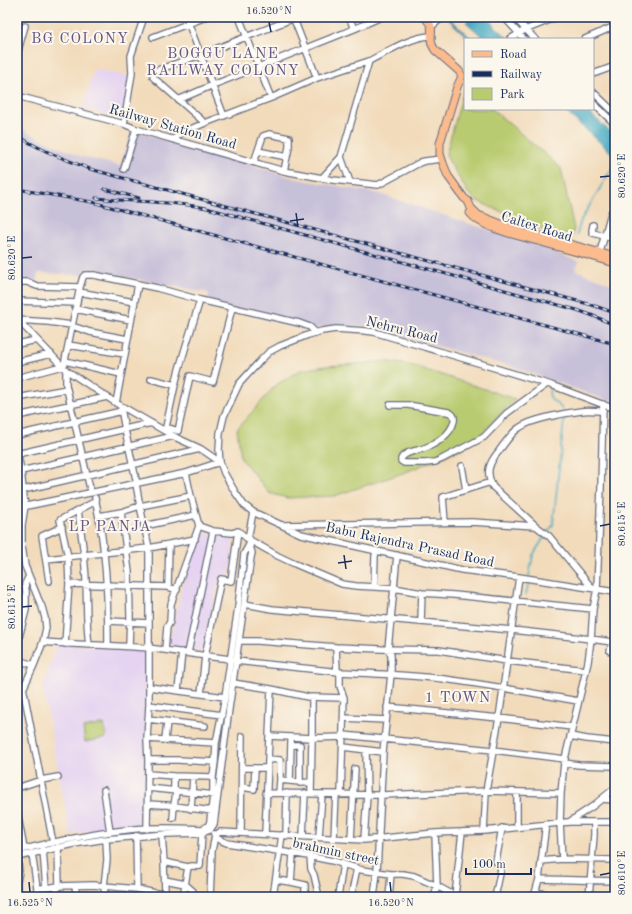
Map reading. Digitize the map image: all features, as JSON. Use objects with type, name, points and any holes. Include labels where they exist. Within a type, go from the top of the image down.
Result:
[{"type":"main road","points":[[425,17],[431,27],[431,42],[435,50],[463,72]]},
{"type":"main road","name":"Caltex Road","points":[[463,72],[440,143],[440,152],[441,159],[448,176],[464,198],[468,201],[473,210],[482,217],[524,233],[615,257]]},
{"type":"main road","name":"Caltex Road","points":[[464,198],[468,209],[477,220],[507,232],[615,263]]},
{"type":"street","points":[[124,124],[132,73],[131,56],[144,17]]},
{"type":"street","points":[[186,17],[224,116]]},
{"type":"street","points":[[152,37],[206,17]]},
{"type":"street","points":[[239,17],[271,98]]},
{"type":"street","points":[[205,123],[155,79],[153,75],[155,71],[200,55],[295,17],[317,78]]},
{"type":"street","points":[[349,17],[354,29]]},
{"type":"street","points":[[178,100],[381,17]]},
{"type":"street","points":[[431,27],[443,17]]},
{"type":"street","points":[[504,17],[523,38]]},
{"type":"street","points":[[514,17],[534,38]]},
{"type":"street","points":[[511,38],[518,33],[557,17]]},
{"type":"street","points":[[17,51],[25,26]]},
{"type":"street","points":[[587,38],[615,26]]},
{"type":"street","points":[[174,139],[181,133],[271,98],[317,78],[369,61],[413,39],[422,36],[430,36]]},
{"type":"street","points":[[322,178],[341,156],[369,61]]},
{"type":"street","points":[[594,74],[615,66]]},
{"type":"street","points":[[594,93],[615,113]]},
{"type":"street","name":"Railway Station Road","points":[[17,96],[124,124],[136,129],[284,171],[322,178],[378,185],[421,162],[441,159]]},
{"type":"street","points":[[609,108],[615,103]]},
{"type":"street","points":[[594,104],[615,124]]},
{"type":"street","points":[[124,169],[136,129]]},
{"type":"street","points":[[254,162],[263,136],[269,134],[289,138],[289,147],[284,171]]},
{"type":"street","points":[[258,151],[287,158]]},
{"type":"street","points":[[341,156],[350,182]]},
{"type":"street","points":[[600,252],[611,213]]},
{"type":"street","points":[[593,225],[592,232],[615,239]]},
{"type":"street","points":[[108,645],[104,553],[99,516],[96,501],[92,493],[82,457],[67,389],[64,366],[83,277],[85,275],[94,275],[157,288],[232,308],[299,323],[310,327],[316,332]]},
{"type":"street","points":[[17,282],[27,282],[37,286],[80,289],[134,302]]},
{"type":"street","points":[[138,284],[121,374],[120,407],[133,464],[149,548],[147,829]]},
{"type":"street","points":[[200,300],[182,355],[166,427],[178,431],[190,376],[213,382],[232,308]]},
{"type":"street","points":[[17,301],[76,306],[131,320]]},
{"type":"street","points":[[18,322],[48,322],[72,325],[90,332],[127,339]]},
{"type":"street","points":[[18,322],[64,366],[120,407],[201,449],[220,462]]},
{"type":"street","name":"Nehru Road","points":[[253,512],[244,505],[235,492],[224,473],[220,462],[220,433],[224,416],[239,384],[269,352],[280,346],[316,332],[336,329],[374,332],[547,384],[615,409]]},
{"type":"street","points":[[17,344],[37,340]]},
{"type":"street","points":[[68,345],[125,354]]},
{"type":"street","points":[[17,362],[51,354]]},
{"type":"street","points":[[17,378],[64,366],[121,374]]},
{"type":"street","points":[[151,379],[175,385]]},
{"type":"street","points":[[390,405],[414,405],[452,413],[454,416],[454,421],[450,430],[440,441],[428,447],[403,454],[400,459],[404,464],[435,462],[442,460],[480,440],[507,413],[547,384]]},
{"type":"street","points":[[17,398],[67,389]]},
{"type":"street","points":[[17,416],[71,406],[107,397]]},
{"type":"street","points":[[562,859],[560,822],[561,793],[565,761],[586,670],[591,638],[601,488],[603,404]]},
{"type":"street","points":[[17,435],[75,422],[120,407]]},
{"type":"street","points":[[594,588],[549,536],[493,487],[490,480],[489,466],[494,457],[518,428],[540,419],[582,410],[603,412]]},
{"type":"street","points":[[17,696],[34,665],[43,642],[46,628],[42,607],[28,576],[19,540],[19,525],[25,506],[21,471],[17,453],[151,423]]},
{"type":"street","points":[[21,471],[174,436]]},
{"type":"street","points":[[23,490],[201,449]]},
{"type":"street","points":[[17,508],[186,473],[220,462]]},
{"type":"street","points":[[462,466],[466,490]]},
{"type":"street","points":[[165,650],[167,626],[170,622],[171,604],[199,526],[186,473]]},
{"type":"street","points":[[445,522],[443,498],[491,482]]},
{"type":"street","points":[[99,516],[191,496]]},
{"type":"street","points":[[65,644],[69,584],[68,557],[60,520],[96,501]]},
{"type":"street","points":[[78,510],[84,555],[87,628],[90,645]]},
{"type":"street","points":[[121,512],[129,572],[129,646]]},
{"type":"street","points":[[17,851],[80,836],[147,829],[202,829],[209,824],[216,796],[213,777],[216,743],[225,697],[244,554],[248,542],[253,512]]},
{"type":"street","name":"Babu Rajendra Prasad Road","points":[[253,512],[301,534],[376,551],[462,570],[615,592]]},
{"type":"street","points":[[144,526],[196,515]]},
{"type":"street","points":[[279,525],[472,522],[539,528]]},
{"type":"street","points":[[199,526],[213,531],[232,533],[238,531]]},
{"type":"street","points":[[49,581],[42,536],[62,528]]},
{"type":"street","points":[[178,691],[185,653],[213,531]]},
{"type":"street","points":[[17,882],[19,871],[17,857],[43,850],[106,839],[162,834],[202,833],[212,829],[214,824],[216,796],[252,553],[248,542],[238,531]]},
{"type":"street","points":[[201,694],[205,656],[221,579],[231,581],[238,531]]},
{"type":"street","points":[[46,559],[149,548],[195,539]]},
{"type":"street","points":[[248,542],[342,584],[593,609]]},
{"type":"street","points":[[168,587],[169,544]]},
{"type":"street","points":[[374,587],[376,551]]},
{"type":"street","points":[[374,897],[377,872],[383,752],[391,674],[391,655],[388,649],[396,555]]},
{"type":"street","points":[[17,645],[19,630],[26,610],[25,584],[28,576]]},
{"type":"street","points":[[484,830],[486,791],[508,661],[519,577]]},
{"type":"street","points":[[69,584],[168,587],[177,590]]},
{"type":"street","points":[[421,621],[422,593]]},
{"type":"street","points":[[244,604],[272,609],[421,621],[591,638],[612,642],[610,651],[615,651]]},
{"type":"street","points":[[17,610],[26,610]]},
{"type":"street","points":[[108,621],[149,623]]},
{"type":"street","points":[[239,641],[336,647],[439,650],[508,661],[586,670]]},
{"type":"street","points":[[43,642],[129,646],[236,661],[339,672],[391,674],[503,688],[578,701]]},
{"type":"street","points":[[334,838],[343,747],[344,718],[344,698],[340,686],[336,647]]},
{"type":"street","points":[[17,660],[34,665]]},
{"type":"street","points":[[233,683],[312,697],[344,698]]},
{"type":"street","points":[[23,687],[53,842]]},
{"type":"street","points":[[149,687],[225,697]]},
{"type":"street","points":[[265,834],[270,689]]},
{"type":"street","points":[[303,836],[308,794],[311,782],[312,697]]},
{"type":"street","points":[[148,705],[222,715]]},
{"type":"street","points":[[387,707],[572,727]]},
{"type":"street","points":[[344,718],[386,720]]},
{"type":"street","points":[[148,719],[205,726]]},
{"type":"street","points":[[165,740],[167,722]]},
{"type":"street","points":[[241,833],[242,736]]},
{"type":"street","points":[[269,736],[312,738],[343,736],[385,739],[493,750],[565,761],[579,765],[615,766]]},
{"type":"street","points":[[570,736],[615,742]]},
{"type":"street","points":[[290,781],[291,737]]},
{"type":"street","points":[[147,739],[216,743]]},
{"type":"street","points":[[291,744],[300,745],[300,782]]},
{"type":"street","points":[[343,747],[383,752]]},
{"type":"street","points":[[364,840],[367,794],[366,750]]},
{"type":"street","points":[[268,759],[280,760],[279,793]]},
{"type":"street","points":[[148,760],[215,762]]},
{"type":"street","points":[[242,768],[267,768]]},
{"type":"street","points":[[242,787],[254,789],[254,768]]},
{"type":"street","points":[[351,839],[355,769]]},
{"type":"street","points":[[148,774],[213,777]]},
{"type":"street","points":[[174,776],[174,818]]},
{"type":"street","points":[[17,788],[41,780],[58,777]]},
{"type":"street","points":[[191,809],[194,777]]},
{"type":"street","points":[[280,780],[300,783],[311,782]]},
{"type":"street","points":[[148,788],[216,796]]},
{"type":"street","points":[[568,822],[593,806],[615,788]]},
{"type":"street","points":[[104,790],[110,832]]},
{"type":"street","points":[[266,793],[381,795],[486,791],[561,793]]},
{"type":"street","points":[[517,792],[517,827]]},
{"type":"street","points":[[273,897],[284,835],[287,793]]},
{"type":"street","points":[[319,837],[322,794]]},
{"type":"street","points":[[602,799],[615,800]]},
{"type":"street","points":[[148,804],[212,811]]},
{"type":"street","points":[[17,811],[24,849]]},
{"type":"street","points":[[215,835],[222,832],[364,840],[560,822],[615,822]]},
{"type":"street","points":[[589,897],[594,822]]},
{"type":"street","points":[[546,824],[539,879],[535,894],[559,897]]},
{"type":"street","points":[[495,897],[501,869],[496,861],[502,828]]},
{"type":"street","points":[[210,897],[212,851],[215,835],[212,829]]},
{"type":"street","points":[[456,897],[462,832]]},
{"type":"street","points":[[164,862],[188,867],[200,866],[202,833]]},
{"type":"street","points":[[434,897],[437,886],[435,833]]},
{"type":"street","points":[[162,834],[165,893]]},
{"type":"street","name":"brahmin street","points":[[215,835],[218,839],[227,843],[310,856],[377,872],[414,876],[437,886],[445,894],[456,897]]},
{"type":"street","points":[[136,836],[137,890]]},
{"type":"street","points":[[105,897],[104,886],[107,860],[106,839]]},
{"type":"street","points":[[57,897],[58,847]]},
{"type":"street","points":[[43,850],[46,888]]},
{"type":"street","points":[[32,853],[37,888],[36,897]]},
{"type":"street","points":[[291,882],[293,854]]},
{"type":"street","points":[[310,856],[310,869],[314,875],[319,897]]},
{"type":"street","points":[[541,861],[562,859],[615,860]]},
{"type":"street","points":[[338,897],[343,864]]},
{"type":"street","points":[[183,897],[188,867]]},
{"type":"street","points":[[351,897],[357,868]]},
{"type":"street","points":[[389,897],[391,874]]},
{"type":"street","points":[[539,879],[615,882]]},
{"type":"street","points":[[165,880],[185,884],[193,891],[193,897]]},
{"type":"street","points":[[276,880],[305,885],[305,897]]},
{"type":"street","points":[[17,885],[18,896]]},
{"type":"street","points":[[37,888],[93,885],[165,893],[173,897]]},
{"type":"street","points":[[75,886],[78,897]]},
{"type":"shaded area","points":[[94,69],[132,77],[121,118],[83,109]]},
{"type":"shaded area","points":[[17,125],[28,133],[80,156],[120,166],[132,130],[297,179],[377,193],[473,225],[527,241],[579,262],[575,270],[615,285],[615,403],[517,368],[363,326],[330,326],[307,330],[207,304],[209,293],[85,269],[83,275],[38,273],[36,283],[17,282]]},
{"type":"shaded area","points":[[201,532],[233,539],[230,574],[219,578],[203,651],[169,645],[182,587]]},
{"type":"shaded area","points":[[56,644],[146,650],[146,823],[70,834],[43,688]]},
{"type":"green space","points":[[464,90],[464,110],[493,110],[561,168],[574,229],[570,242],[477,201],[468,193],[446,154]]},
{"type":"green space","points":[[384,361],[414,366],[515,399],[470,445],[406,472],[334,496],[287,498],[269,493],[241,458],[237,429],[276,385],[300,370],[326,366]]},
{"type":"green space","points":[[104,724],[106,738],[85,742],[83,728]]},
{"type":"water","points":[[446,17],[448,17],[471,38],[468,38]]},
{"type":"water","points":[[471,17],[485,17],[508,38],[484,38],[466,22]]},
{"type":"water","points":[[564,110],[586,110],[615,136],[615,156]]},
{"type":"waterway","points":[[577,234],[581,220],[615,163]]},
{"type":"waterway","points":[[550,389],[549,393],[551,399],[559,405],[563,411]]},
{"type":"waterway","points":[[547,533],[553,525],[564,420],[563,415]]},
{"type":"waterway","points":[[529,576],[533,555],[545,536]]},
{"type":"waterway","points":[[526,595],[529,580]]},
{"type":"railway","points":[[17,135],[43,150],[90,169],[592,305],[615,313]]},
{"type":"railway","points":[[17,189],[92,202],[615,344]]},
{"type":"railway","points":[[104,189],[139,198]]},
{"type":"railway","points":[[96,198],[204,207],[577,310],[615,325]]},
{"type":"district","name":"BG COLONY","points":[[80,38]]},
{"type":"district","name":"BOGGU LANE RAILWAY COLONY","points":[[223,62]]},
{"type":"district","name":"LP PANJA","points":[[110,526]]},
{"type":"district","name":"1 TOWN","points":[[458,697]]}]
